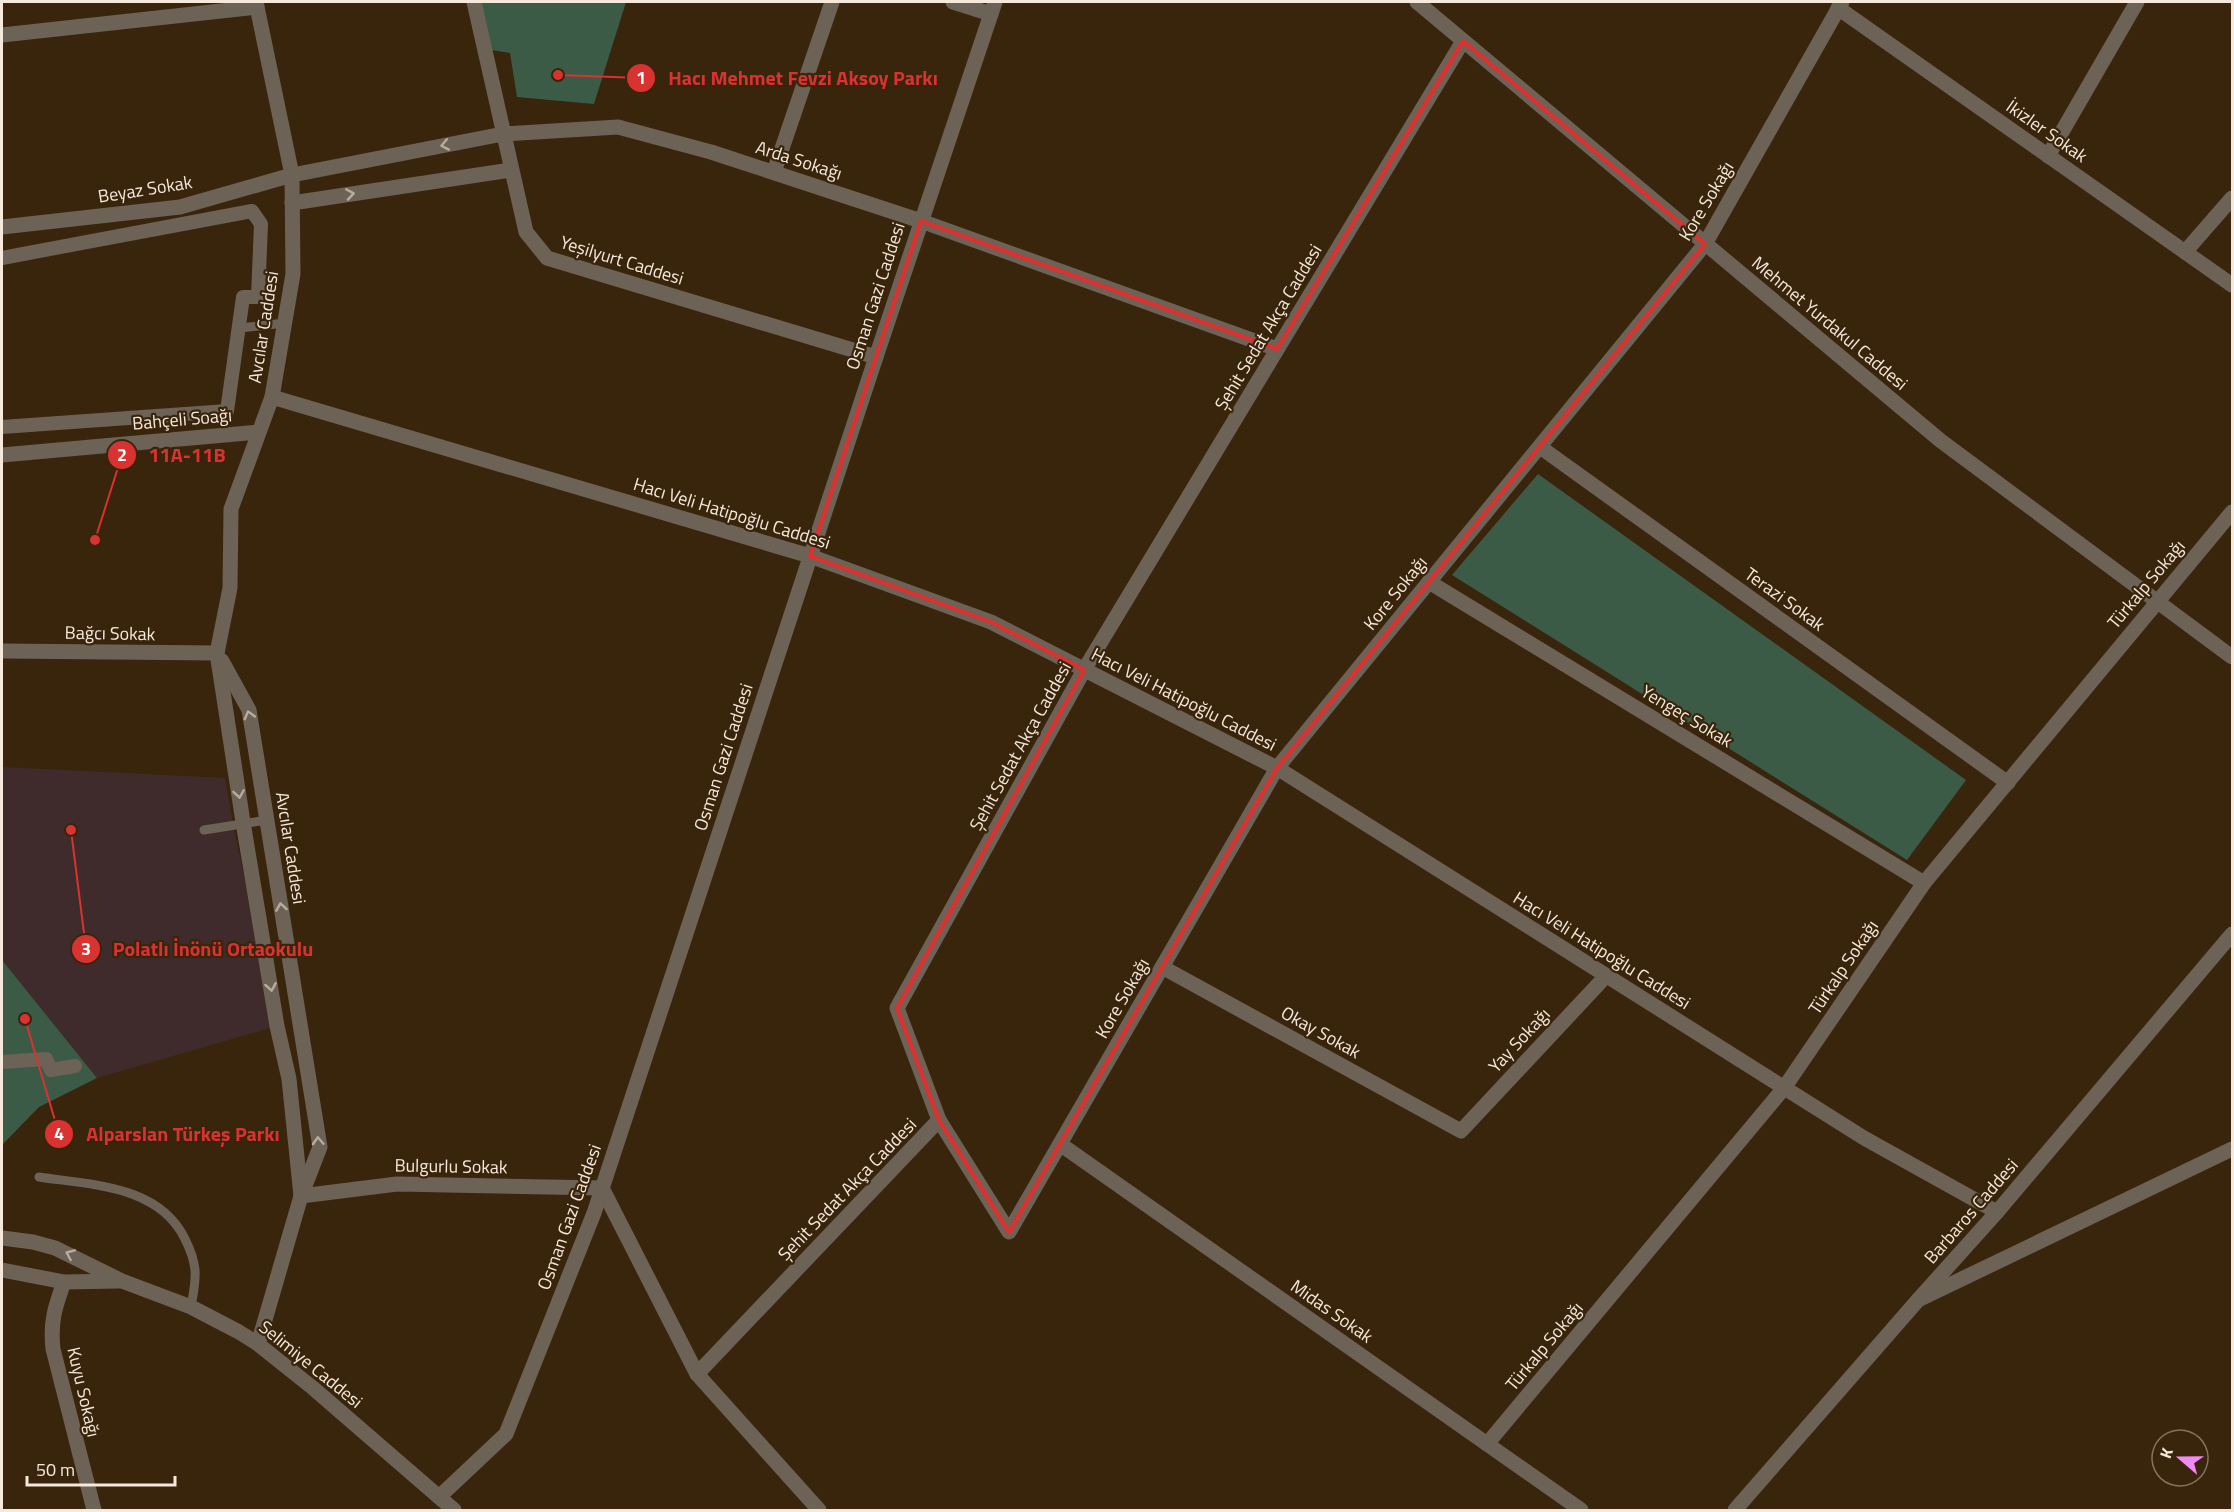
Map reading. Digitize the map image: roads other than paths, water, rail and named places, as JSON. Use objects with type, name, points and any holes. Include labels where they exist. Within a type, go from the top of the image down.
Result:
[{"type":"street","name":"Yeşilyurt Caddesi","points":[[474,2],[526,232],[547,258],[876,357]]},
{"type":"street","points":[[774,172],[832,2]]},
{"type":"street","points":[[953,2],[993,8]]},
{"type":"street","name":"Mehmet Yurdakul Caddesi","points":[[1417,2],[1941,441],[2232,657]]},
{"type":"street","points":[[2048,156],[2137,2]]},
{"type":"street","points":[[2,34],[256,4]]},
{"type":"street","name":"Avcılar Caddesi","points":[[256,4],[292,175],[293,274],[272,397],[231,509],[230,588],[217,653],[277,1026],[289,1079],[301,1196]]},
{"type":"street","name":"İkizler Sokak","points":[[1840,5],[2048,156],[2232,285]]},
{"type":"street","name":"Kore Sokağı","points":[[939,1120],[1009,1232],[1277,768],[1705,244],[1840,5]]},
{"type":"street","name":"Osman Gazi Caddesi","points":[[439,1497],[506,1434],[602,1188],[993,8]]},
{"type":"street","name":"Şehit Sedat Akça Caddesi","points":[[697,1374],[939,1120],[897,1008],[1084,670],[1463,41]]},
{"type":"street","name":"Arda Sokağı","points":[[292,175],[503,134],[618,127],[711,152],[921,221],[1277,350]]},
{"type":"street","points":[[292,203],[511,170]]},
{"type":"street","name":"Beyaz Sokak","points":[[2,227],[180,207],[292,175]]},
{"type":"street","points":[[2185,252],[2232,198]]},
{"type":"street","points":[[2,258],[252,211],[261,224],[258,297],[243,297],[227,411],[2,427]]},
{"type":"street","name":"Hacı Veli Hatipoğlu Caddesi","points":[[272,397],[810,556],[991,622],[1277,768],[1864,1138],[1997,1212]]},
{"type":"street","name":"Bahçeli Soağı","points":[[2,454],[259,432]]},
{"type":"street","name":"Terazi Sokak","points":[[1540,447],[2008,783]]},
{"type":"street","name":"Türkalp Sokağı","points":[[1487,1444],[1784,1088],[1924,883],[2232,512]]},
{"type":"street","name":"Yengeç Sokak","points":[[1429,582],[1924,883]]},
{"type":"street","name":"Bağcı Sokak","points":[[2,651],[217,653]]},
{"type":"street","name":"Avcılar Caddesi","points":[[217,653],[249,710],[320,1147],[301,1196],[258,1344]]},
{"type":"street","name":"Barbaros Caddesi","points":[[1735,1510],[1997,1212],[2232,934]]},
{"type":"street","name":"Okay Sokak","points":[[1162,967],[1461,1131]]},
{"type":"street","name":"Yay Sokağı","points":[[1461,1131],[1606,976]]},
{"type":"street","points":[[2,1062],[46,1059],[51,1070],[75,1066]]},
{"type":"street","name":"Midas Sokak","points":[[1060,1144],[1581,1510]]},
{"type":"street","points":[[1918,1300],[2232,1149]]},
{"type":"street","name":"Bulgurlu Sokak","points":[[301,1196],[397,1184],[602,1188]]},
{"type":"street","points":[[602,1188],[697,1374],[819,1510]]},
{"type":"street","name":"Selimiye Caddesi","points":[[2,1238],[33,1242],[77,1257],[122,1281],[191,1307],[258,1344],[313,1388],[454,1510]]},
{"type":"street","name":"Selimiye Caddesi","points":[[2,1270],[64,1282],[122,1281]]},
{"type":"street","name":"Kuyu Sokağı","points":[[64,1282],[51,1327],[53,1349],[94,1510]]},
{"type":"lane","points":[[240,328],[285,323]]},
{"type":"lane","points":[[204,830],[267,820]]},
{"type":"lane","points":[[39,1177],[117,1189],[151,1202],[166,1212],[179,1226],[193,1257],[196,1272],[191,1307]]},
{"type":"place","name":"Hacı Mehmet Fevzi Aksoy Parkı","points":[[558,75]]},
{"type":"place","name":"11A-11B","points":[[95,540]]},
{"type":"place","name":"Polatlı İnönü Ortaokulu","points":[[71,830]]},
{"type":"place","name":"Alparslan Türkeş Parkı","points":[[25,1019]]}]
